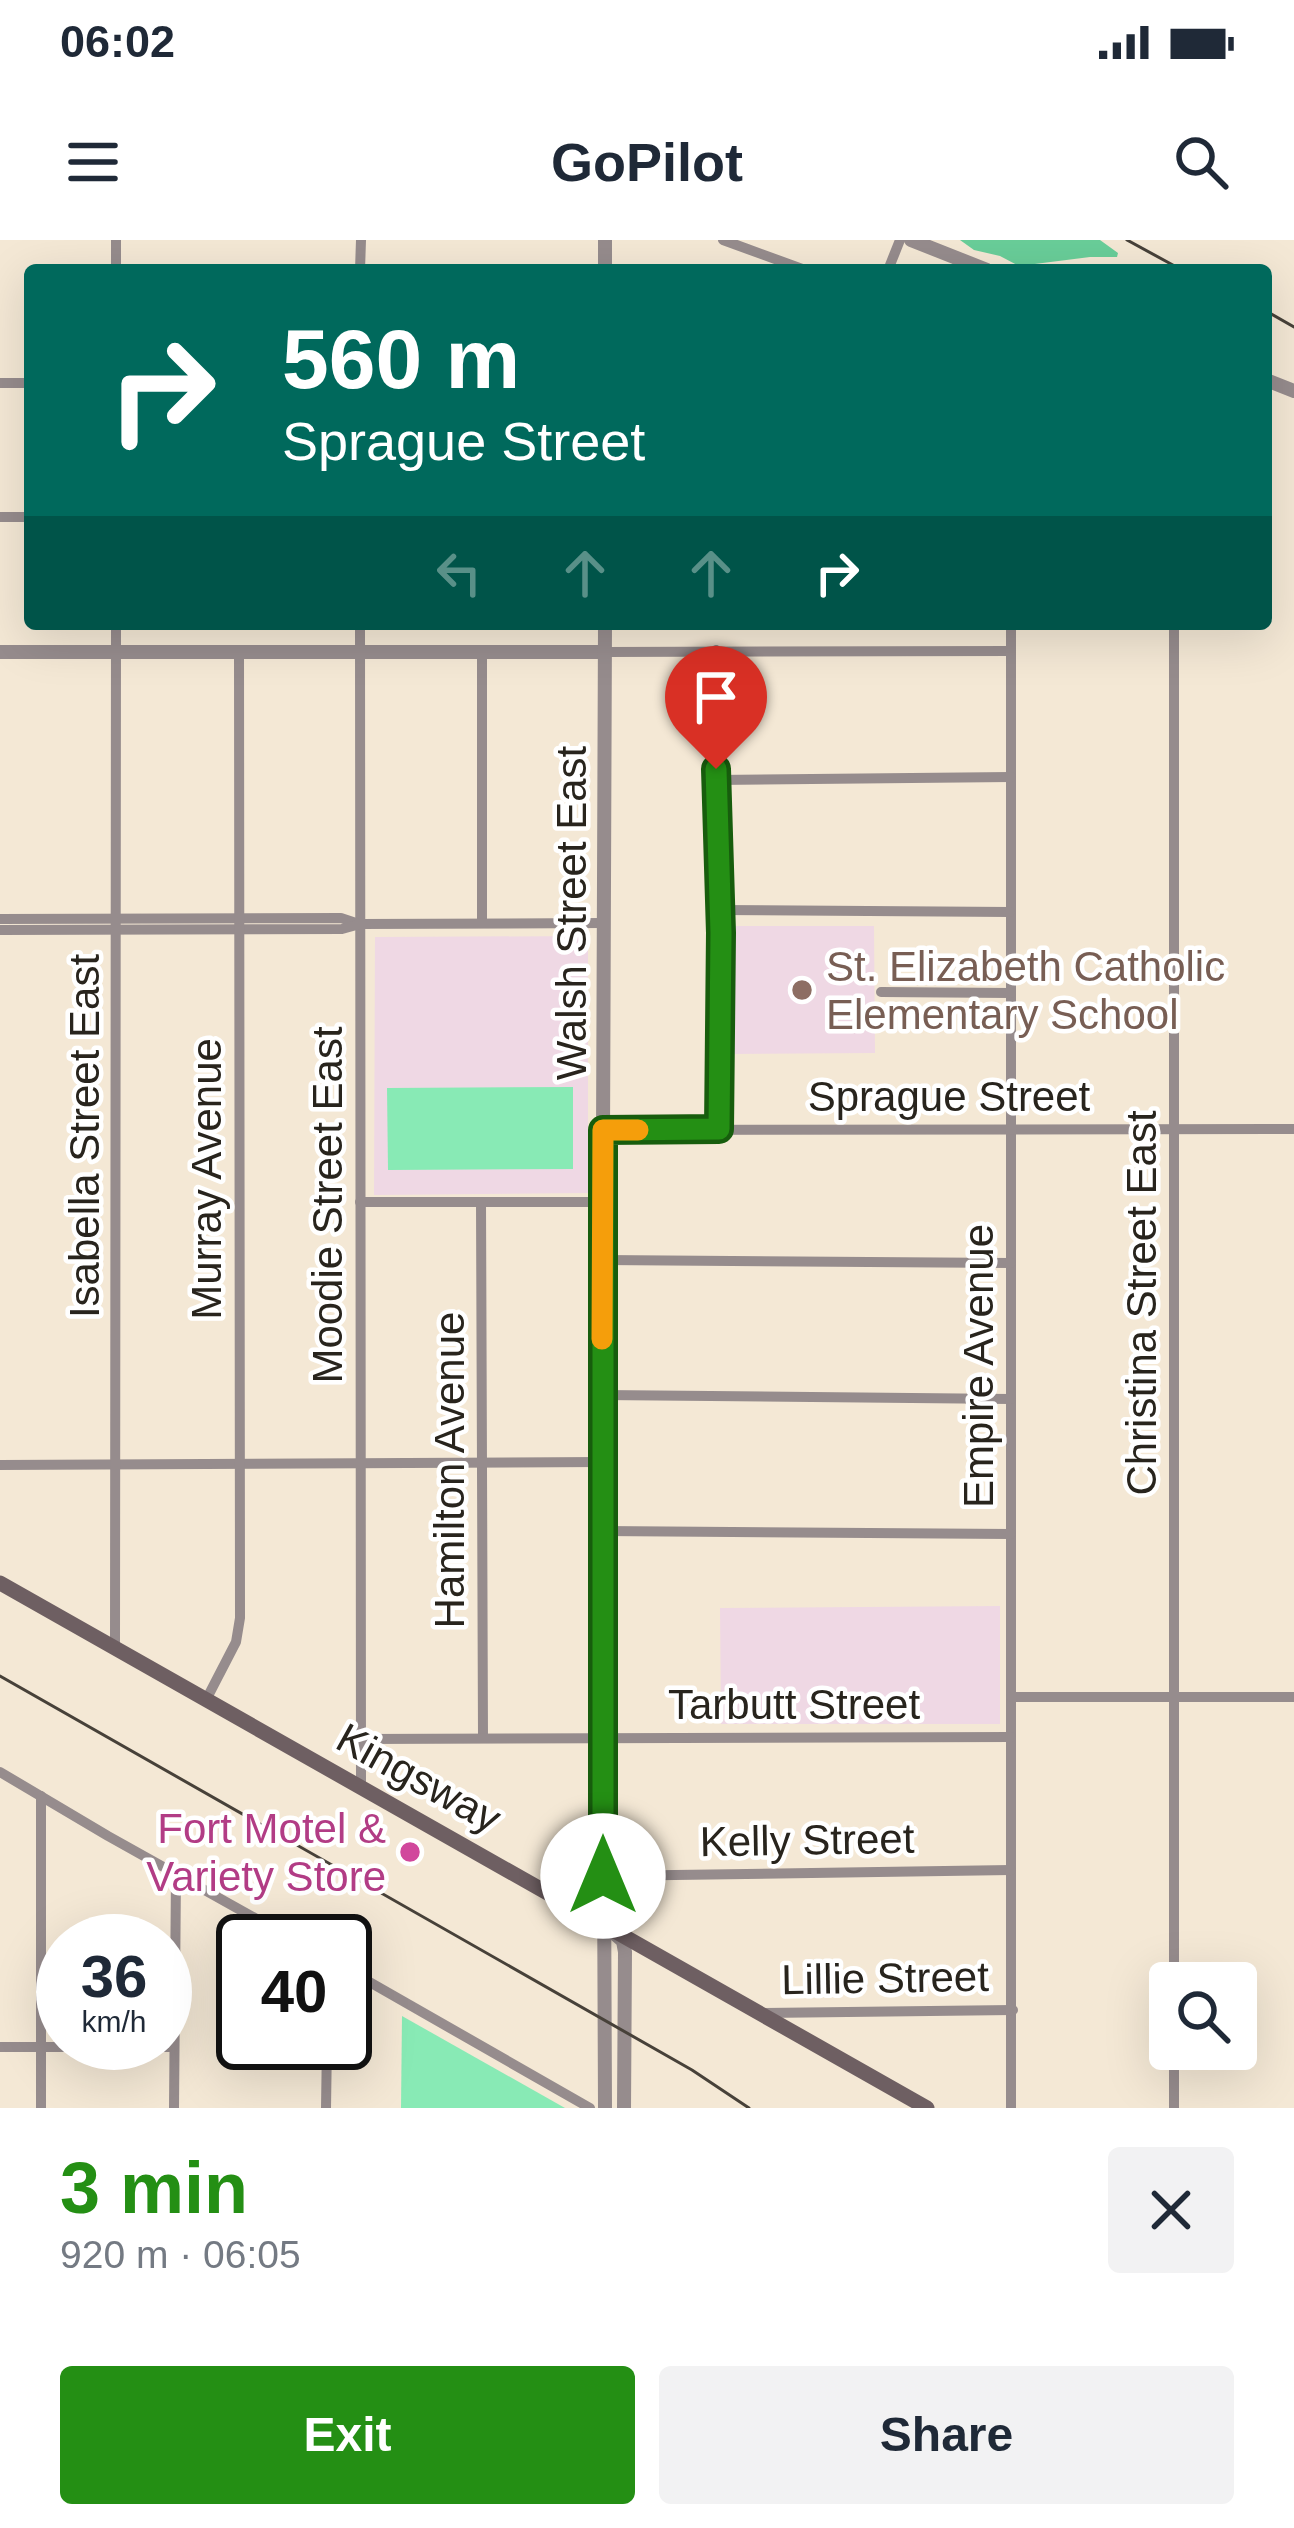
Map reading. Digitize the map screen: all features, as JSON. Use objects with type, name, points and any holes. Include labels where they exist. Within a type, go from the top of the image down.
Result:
[{"type":"main road","name":"Kingsway","points":[[0,1583],[927,2108]]},
{"type":"street","points":[[723,240],[789,264]]},
{"type":"street","points":[[910,240],[972,264]]},
{"type":"street","name":"Isabella Street East","points":[[115,1647],[116,630]]},
{"type":"street","name":"Moodie Street East","points":[[360,630],[361,1786]]},
{"type":"street","name":"Walsh Street East","points":[[605,630],[605,2108]]},
{"type":"street","name":"Empire Avenue","points":[[1011,630],[1011,2108]]},
{"type":"street","name":"Christina Street East","points":[[1174,630],[1174,1962]]},
{"type":"street","points":[[716,650],[719,1129]]},
{"type":"street","points":[[0,652],[1011,651]]},
{"type":"street","name":"Murray Avenue","points":[[206,1700],[238,1630],[239,652]]},
{"type":"street","points":[[482,652],[482,923]]},
{"type":"street","points":[[716,780],[1011,777]]},
{"type":"street","points":[[718,910],[1010,912]]},
{"type":"street","points":[[0,919],[342,929],[360,924],[604,923]]},
{"type":"street","points":[[0,930],[118,924]]},
{"type":"street","points":[[881,992],[1010,993]]},
{"type":"street","name":"Sprague Street","points":[[603,1130],[1294,1129]]},
{"type":"street","points":[[360,1202],[603,1202]]},
{"type":"street","name":"Hamilton Avenue","points":[[482,1202],[483,1737]]},
{"type":"street","points":[[603,1260],[1011,1263]]},
{"type":"street","points":[[602,1396],[1011,1399]]},
{"type":"street","points":[[0,1465],[602,1462]]},
{"type":"street","points":[[602,1531],[1011,1534]]},
{"type":"street","points":[[1011,1697],[1294,1697]]},
{"type":"street","name":"Tarbutt Street","points":[[362,1739],[1011,1737]]},
{"type":"street","points":[[0,1772],[248,1914]]},
{"type":"street","points":[[41,1796],[41,1914]]},
{"type":"street","name":"Kelly Street","points":[[603,1876],[1011,1870]]},
{"type":"street","points":[[176,1874],[176,1914]]},
{"type":"street","name":"Walsh Street East","points":[[603,1922],[623,1941],[625,1952],[624,2108]]},
{"type":"street","points":[[372,1983],[590,2108]]},
{"type":"street","name":"Lillie Street","points":[[758,2013],[1013,2010]]},
{"type":"street","points":[[0,2047],[36,2046]]},
{"type":"street","points":[[41,2108],[42,2070]]},
{"type":"street","points":[[174,2070],[174,2108]]},
{"type":"street","points":[[326,2108],[327,2070]]},
{"type":"street","points":[[1174,2070],[1174,2108]]},
{"type":"shaded area","name":"St. Elizabeth Catholic Elementary School","points":[[729,926],[874,926],[875,1053],[729,1054]]},
{"type":"shaded area","points":[[588,936],[588,1193],[374,1195],[375,937]]},
{"type":"shaded area","points":[[1000,1606],[1000,1724],[721,1724],[720,1608]]},
{"type":"green space","points":[[960,240],[1100,240],[1118,253],[1117,257],[1015,264]]},
{"type":"green space","points":[[573,1087],[573,1169],[388,1170],[387,1088]]},
{"type":"green space","points":[[402,2016],[565,2108],[401,2108]]},
{"type":"railway","points":[[1127,240],[1171,264]]},
{"type":"railway","points":[[1272,314],[1294,327]]},
{"type":"railway","points":[[0,1676],[692,2070],[749,2108]]},
{"type":"slow traffic","points":[[602,1339],[603,1130],[638,1130]]},
{"type":"place","name":"St. Elizabeth Catholic Elementary School","points":[[802,990]]},
{"type":"place","name":"Fort Motel & Variety Store","points":[[410,1852]]},
{"type":"route","points":[[603,1876],[603,1130],[719,1129],[721,933],[716,769]]}]
